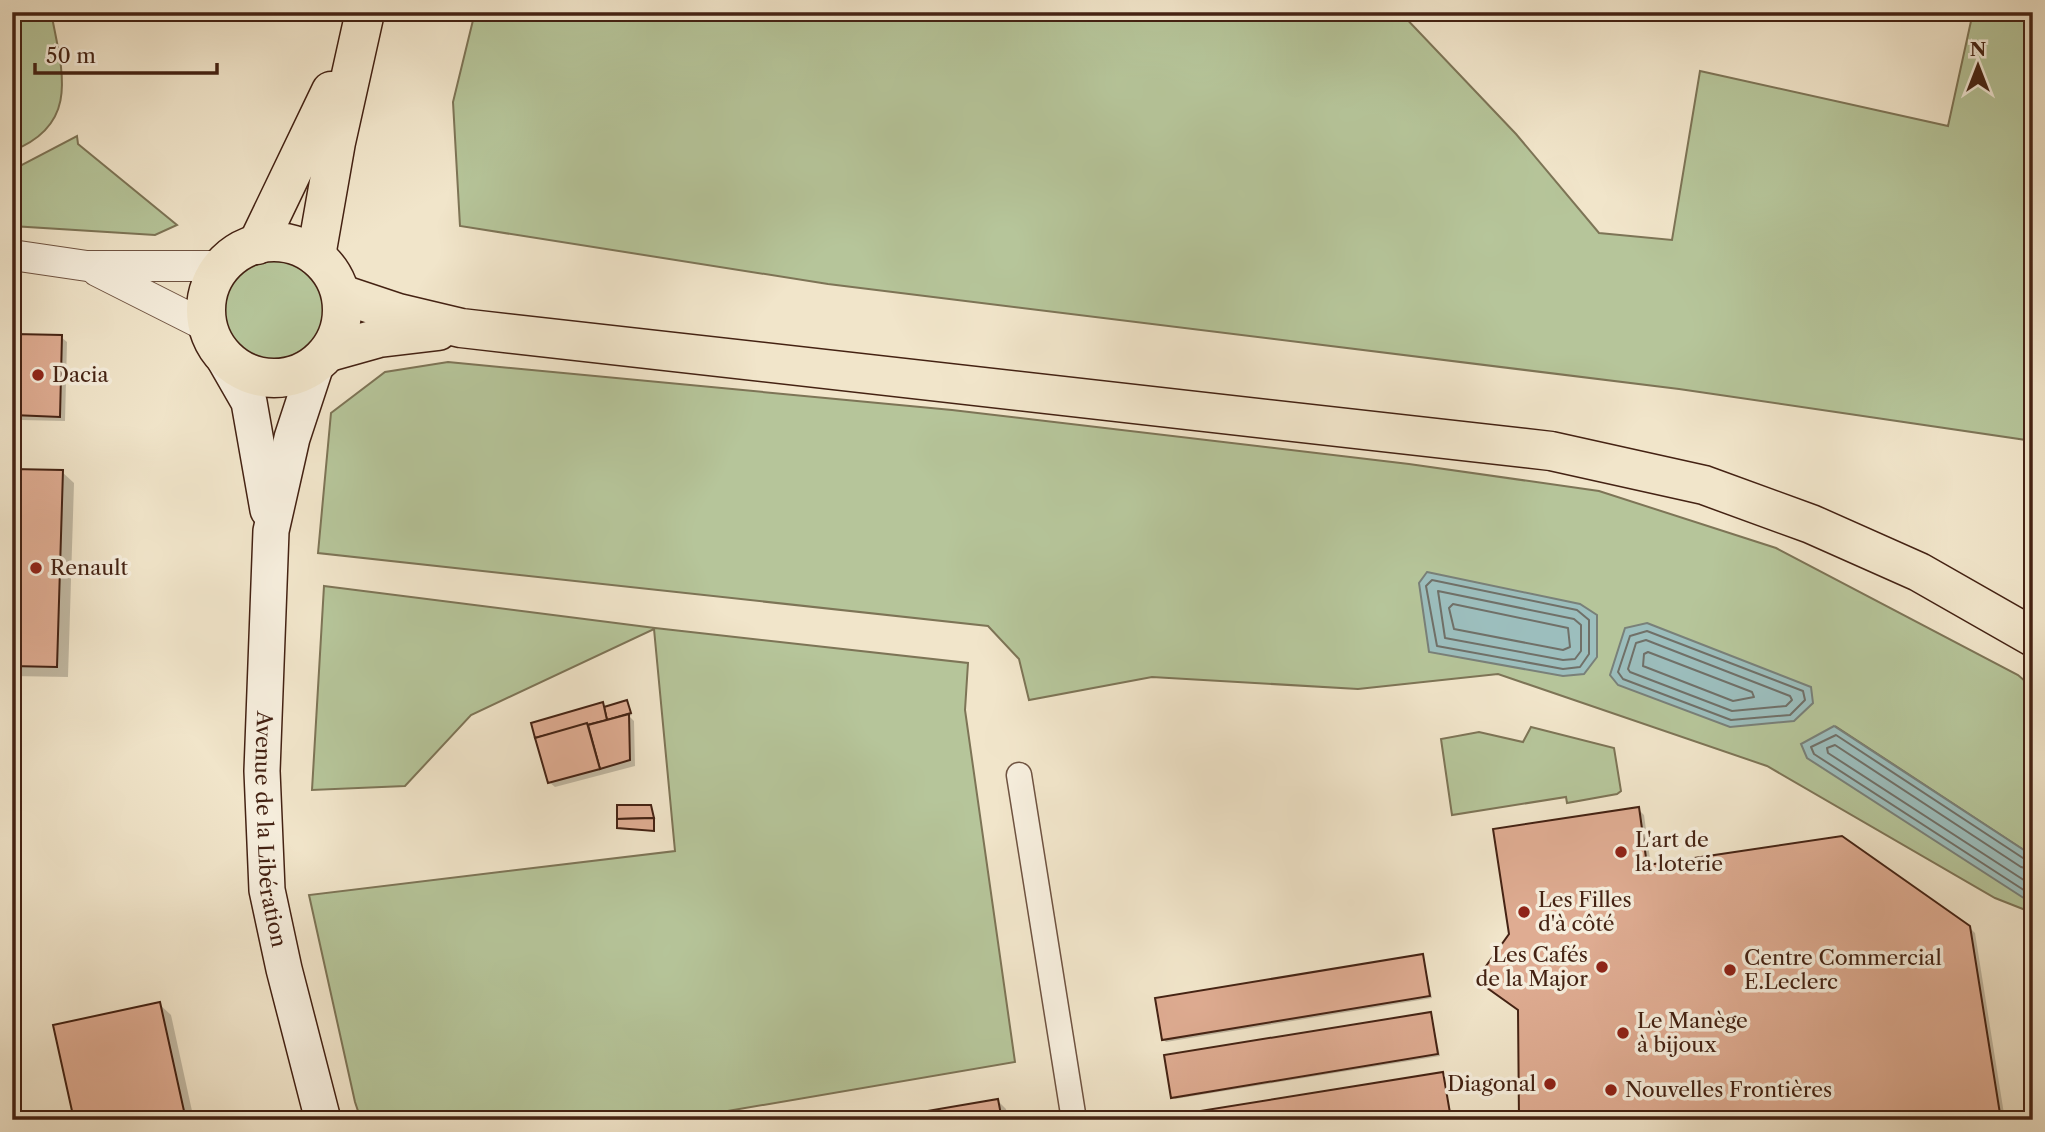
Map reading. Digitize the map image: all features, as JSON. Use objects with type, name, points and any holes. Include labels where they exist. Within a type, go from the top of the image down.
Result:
[{"type":"main road","points":[[257,245],[362,20]]},
{"type":"main road","points":[[316,256],[362,20]]},
{"type":"main road","points":[[322,358],[338,335],[342,318],[341,294],[332,273],[316,256],[288,244],[257,245],[238,253],[222,267],[211,285],[206,305],[215,341],[238,368],[257,376],[277,379],[298,375],[322,358],[379,338],[461,328]]},
{"type":"main road","points":[[341,294],[398,313],[461,328],[1551,451],[1704,485],[1811,524],[1919,572],[2033,637]]},
{"type":"main road","name":"Avenue de la Libération","points":[[215,341],[249,402],[271,531]]},
{"type":"main road","name":"Avenue de la Libération","points":[[322,358],[292,438],[271,531],[262,771],[267,890],[284,969],[323,1120]]},
{"type":"street","points":[[12,255],[87,267],[222,267]]},
{"type":"street","points":[[87,267],[215,341]]},
{"type":"street","points":[[1019,775],[1074,1120]]},
{"type":"green space","points":[[12,12],[51,12],[62,75],[62,93],[58,111],[49,126],[34,140],[12,151]]},
{"type":"green space","points":[[475,12],[1400,12],[1516,134],[1599,233],[1672,240],[1700,71],[1948,126],[1973,12],[2033,12],[2033,441],[1679,389],[828,284],[460,226],[453,102]]},
{"type":"green space","points":[[77,136],[78,144],[177,225],[155,235],[12,226],[12,170]]},
{"type":"green space","points":[[275,260],[294,264],[311,275],[322,292],[326,311],[322,330],[311,347],[294,358],[275,362],[256,358],[239,347],[228,330],[224,311],[228,292],[239,275],[256,264]]},
{"type":"green space","points":[[448,362],[952,410],[1409,464],[1599,491],[1776,548],[2018,675],[2033,688],[2033,856],[1835,726],[2033,904],[2033,913],[1995,898],[1767,766],[1498,674],[1358,689],[1152,677],[1029,700],[1019,659],[988,626],[318,553],[331,413],[385,372]]},
{"type":"green space","points":[[324,586],[655,628],[968,663],[965,710],[1015,1062],[675,1120],[361,1120],[309,895],[675,851],[654,629],[471,715],[405,786],[312,790]]},
{"type":"green space","points":[[1531,727],[1614,748],[1621,791],[1567,803],[1566,797],[1452,815],[1441,739],[1479,732],[1523,742]]},
{"type":"water","points":[[1427,572],[1580,604],[1597,615],[1597,657],[1584,674],[1563,676],[1429,652],[1419,583]]},
{"type":"water","points":[[1647,623],[1811,687],[1813,703],[1794,721],[1730,727],[1618,685],[1610,675],[1625,628]]},
{"type":"water","points":[[1834,726],[2033,856],[2033,904],[1807,758],[1801,744]]},
{"type":"building","name":"Dacia","points":[[15,334],[62,335],[60,417],[13,415]]},
{"type":"building","name":"Renault","points":[[12,469],[63,470],[57,667],[12,666]]},
{"type":"building","points":[[627,700],[631,713],[607,720],[604,707]]},
{"type":"building","points":[[603,702],[607,720],[535,738],[531,723]]},
{"type":"building","points":[[629,714],[630,760],[600,769],[588,725]]},
{"type":"building","points":[[587,723],[600,769],[548,783],[535,738]]},
{"type":"building","points":[[617,805],[651,805],[654,818],[617,819]]},
{"type":"building","name":"Centre Commercial E.Leclerc","points":[[1639,807],[1647,865],[1842,836],[1970,926],[2001,1120],[1519,1120],[1518,1010],[1476,980],[1509,934],[1493,829]]},
{"type":"building","points":[[654,818],[654,831],[617,828],[617,819]]},
{"type":"building","points":[[1423,954],[1430,996],[1162,1040],[1155,998]]},
{"type":"building","points":[[160,1002],[186,1120],[74,1120],[53,1025]]},
{"type":"building","points":[[1431,1012],[1438,1054],[1171,1098],[1164,1055]]},
{"type":"building","points":[[1443,1072],[1450,1113],[1406,1120],[1176,1120],[1175,1115]]},
{"type":"building","points":[[998,1099],[1002,1120],[928,1120],[927,1111]]},
{"type":"place","name":"Dacia","points":[[38,375]]},
{"type":"place","name":"Renault","points":[[36,568]]},
{"type":"place","name":"L'art de la loterie","points":[[1621,852]]},
{"type":"place","name":"Les Filles d'à côté","points":[[1524,912]]},
{"type":"place","name":"Les Cafés de la Major","points":[[1602,967]]},
{"type":"place","name":"Centre Commercial E.Leclerc","points":[[1730,970]]},
{"type":"place","name":"Le Manège à bijoux","points":[[1623,1033]]},
{"type":"place","name":"Diagonal","points":[[1550,1084]]},
{"type":"place","name":"Nouvelles Frontières","points":[[1611,1090]]}]
